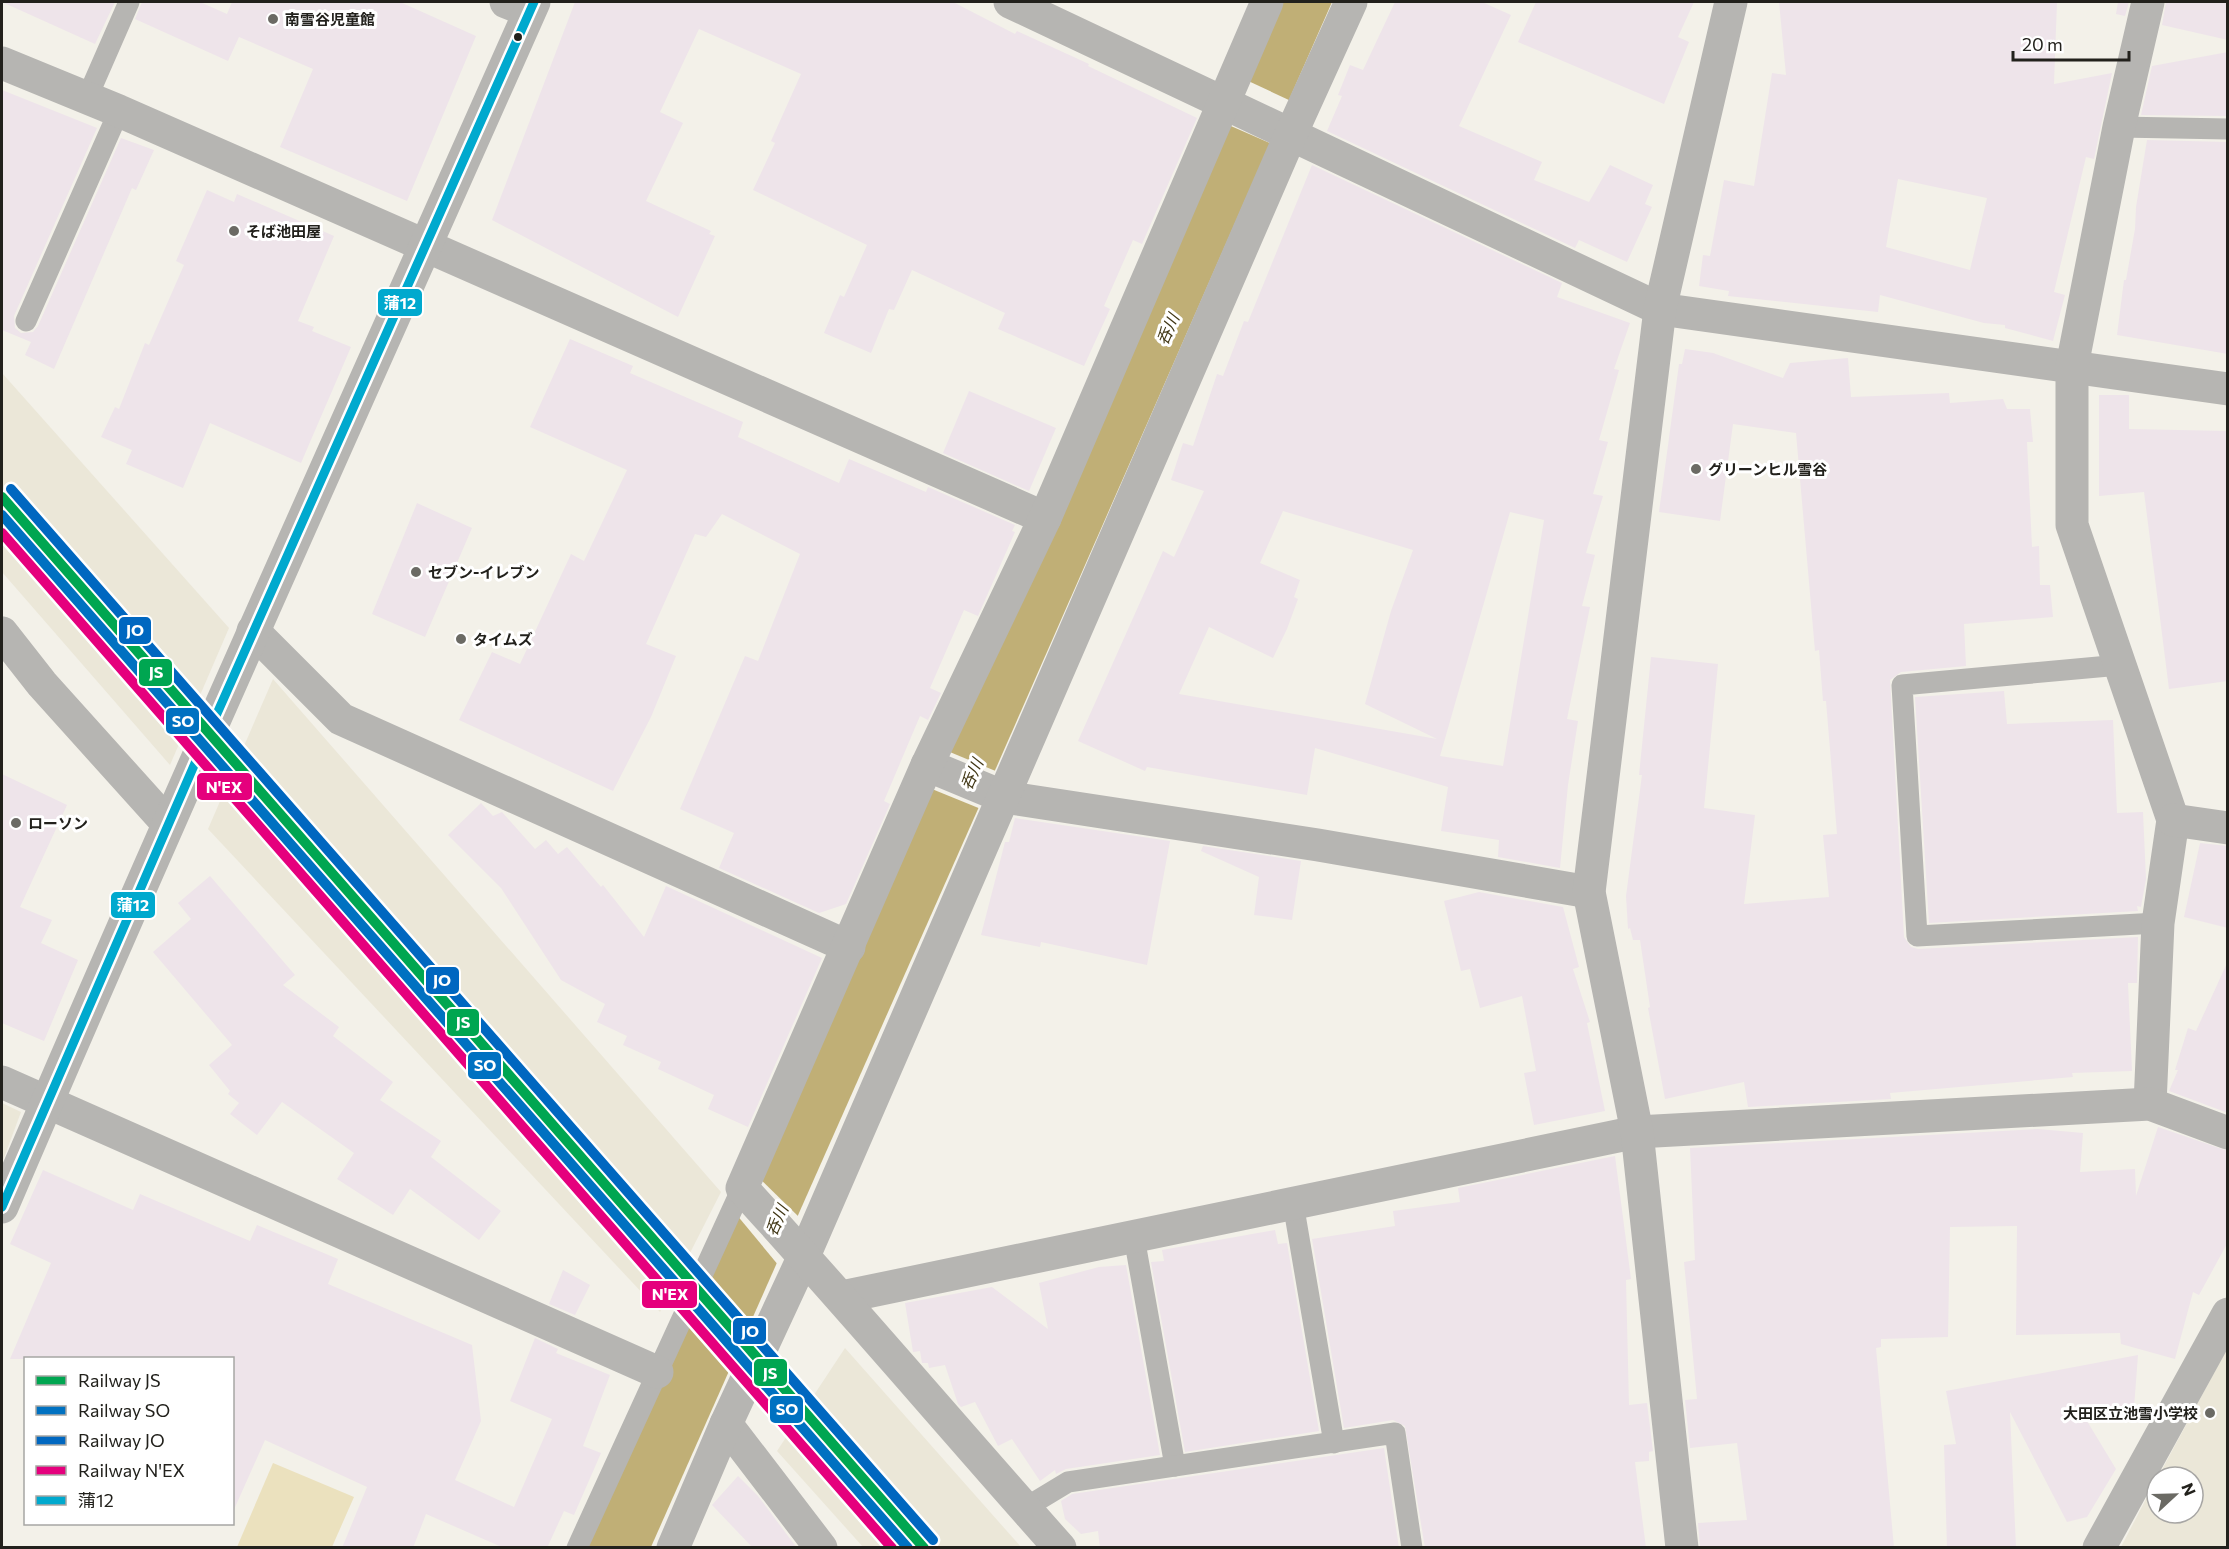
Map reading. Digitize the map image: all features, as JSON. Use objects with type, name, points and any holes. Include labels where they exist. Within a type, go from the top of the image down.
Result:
[{"type":"street","points":[[1011,2],[1660,309],[2228,389]]},
{"type":"street","points":[[1060,1548],[882,1347],[842,1297],[742,1188],[849,947],[1045,518],[1226,103],[1267,2]]},
{"type":"street","points":[[673,1548],[726,1424],[804,1256],[997,794],[1285,131],[1351,2]]},
{"type":"street","points":[[1682,1548],[1637,1132],[1589,892],[1660,309],[1731,2]]},
{"type":"street","points":[[2148,2],[2119,127],[2072,366],[2072,525],[2173,820],[2158,922],[2150,1104]]},
{"type":"street","points":[[2,1207],[253,631],[426,246],[523,5]]},
{"type":"street","points":[[2,63],[119,111],[1045,518]]},
{"type":"street","points":[[253,631],[341,719],[849,947]]},
{"type":"street","points":[[2,633],[42,684],[168,824]]},
{"type":"street","points":[[933,767],[997,794],[1307,843],[1589,892]]},
{"type":"street","points":[[2173,820],[2228,828]]},
{"type":"street","points":[[2,1082],[657,1372]]},
{"type":"street","points":[[842,1297],[1637,1132],[2150,1104],[2228,1133]]},
{"type":"street","points":[[2099,1548],[2228,1314]]},
{"type":"street","points":[[726,1424],[820,1548]]},
{"type":"lane","points":[[87,98],[129,2]]},
{"type":"lane","points":[[26,321],[119,111]]},
{"type":"lane","points":[[2119,127],[2228,129]]},
{"type":"lane","points":[[2120,665],[1902,685],[1917,936],[2158,922]]},
{"type":"lane","points":[[578,1548],[742,1188]]},
{"type":"lane","points":[[1293,1203],[1334,1443]]},
{"type":"lane","points":[[1134,1237],[1175,1466]]},
{"type":"lane","points":[[1025,1508],[1068,1482],[1395,1433],[1412,1548]]},
{"type":"shaded area","points":[[2,373],[229,628],[170,765],[2,572]]},
{"type":"shaded area","points":[[273,679],[721,1192],[660,1312],[208,829]]},
{"type":"shaded area","points":[[2,1103],[21,1112],[2,1163]]},
{"type":"shaded area","points":[[845,1348],[1021,1547],[863,1547],[777,1451]]},
{"type":"shaded area","name":"大田区立池雪小学校","points":[[2227,1349],[2227,1547],[2121,1547],[2145,1501],[2145,1525],[2205,1525],[2205,1465],[2164,1465]]},
{"type":"shaded area","points":[[273,1463],[354,1497],[332,1547],[237,1547]]},
{"type":"water","name":"呑川","points":[[1281,2],[1332,2],[651,1547],[578,1548]]},
{"type":"pier","points":[[1244,79],[1291,101],[1272,144],[1224,123]]},
{"type":"pier","points":[[945,750],[998,772],[981,809],[927,787]]},
{"type":"pier","points":[[756,1175],[800,1218],[779,1266],[736,1214]]},
{"type":"building","points":[[2,2],[115,2],[95,44]]},
{"type":"building","points":[[142,2],[200,2],[227,14],[232,2],[400,2],[476,36],[407,201],[280,147],[313,69],[239,37],[228,61],[135,19]]},
{"type":"building","points":[[575,2],[953,2],[1015,34],[1017,31],[1089,64],[1088,66],[1197,118],[1142,244],[1133,240],[1104,306],[1110,309],[1084,366],[998,329],[1005,313],[912,270],[894,310],[889,309],[871,353],[824,333],[840,295],[844,297],[867,245],[753,190],[775,143],[771,141],[801,74],[699,29],[660,112],[683,123],[646,201],[711,231],[709,234],[715,236],[678,317],[492,220]]},
{"type":"building","points":[[1395,2],[1482,2],[1511,15],[1459,126],[1542,162],[1534,180],[1589,202],[1610,165],[1653,185],[1645,204],[1652,207],[1627,262],[1579,240],[1575,248],[1327,131],[1342,96],[1338,95],[1350,65],[1363,70]]},
{"type":"building","points":[[1536,2],[1694,2],[1678,37],[1689,42],[1664,104],[1518,42]]},
{"type":"building","points":[[1779,2],[2057,2],[2054,84],[2112,73],[2094,159],[2086,157],[2054,292],[2065,295],[2053,341],[2005,328],[2005,325],[1984,323],[1880,295],[1878,312],[1728,296],[1729,291],[1699,286],[1703,255],[1710,256],[1724,180],[1754,186],[1772,73],[1786,75]],"holes":[[[1898,179],[1987,198],[1970,270],[1886,247]]]},
{"type":"building","points":[[2118,2],[2129,2],[2125,16],[2116,14]]},
{"type":"building","points":[[2166,2],[2228,2],[2228,40],[2162,25]]},
{"type":"building","points":[[2228,52],[2228,116],[2141,115],[2152,66]]},
{"type":"building","points":[[2,90],[97,128],[14,316],[15,328],[21,333],[33,332],[38,326],[121,138],[154,150],[136,190],[132,188],[54,369],[25,355],[31,342],[2,330]]},
{"type":"building","points":[[2147,140],[2228,142],[2228,354],[2117,335]]},
{"type":"building","points":[[1312,165],[1562,283],[1557,297],[1630,323],[1614,369],[1619,370],[1599,440],[1608,442],[1593,494],[1603,496],[1586,553],[1595,555],[1582,606],[1590,607],[1567,719],[1578,721],[1568,785],[1560,868],[1498,857],[1499,840],[1441,831],[1448,787],[1315,748],[1307,795],[1147,767],[1145,771],[1078,741],[1163,551],[1174,557],[1204,491],[1171,480],[1183,443],[1193,446],[1217,374],[1223,376],[1244,321],[1248,322]],"holes":[[[1283,511],[1413,550],[1391,611],[1365,704],[1437,739],[1179,694],[1209,627],[1273,658],[1298,599],[1294,597],[1300,580],[1260,563]],[[1510,512],[1544,520],[1503,766],[1440,756]]]},
{"type":"building","points":[[207,190],[234,202],[237,194],[334,236],[298,321],[314,327],[312,331],[351,347],[301,463],[210,423],[183,488],[126,464],[132,450],[101,437],[115,407],[119,409],[145,343],[149,345],[184,265],[176,261]]},
{"type":"building","points":[[570,339],[633,366],[630,373],[743,422],[738,437],[839,483],[849,459],[926,492],[928,487],[1015,525],[1012,531],[1015,532],[978,616],[964,610],[930,688],[941,693],[928,720],[920,716],[884,801],[890,804],[846,904],[819,913],[719,868],[734,833],[680,809],[745,656],[758,661],[800,554],[722,514],[706,537],[695,534],[646,644],[676,656],[651,717],[613,791],[459,720],[492,652],[520,664],[571,554],[584,561],[627,470],[530,427]]},
{"type":"building","points":[[1685,349],[1713,353],[1783,378],[1790,363],[1848,358],[1851,397],[1949,393],[1950,403],[2003,399],[2007,409],[2030,409],[2033,442],[2027,442],[2032,547],[2039,546],[2040,585],[2050,585],[2053,617],[1964,624],[1966,666],[1901,672],[1890,680],[1904,937],[1911,947],[1918,949],[2138,937],[2137,983],[2128,983],[2132,1071],[2072,1073],[2073,1077],[1890,1093],[1891,1099],[1748,1107],[1744,1082],[1665,1099],[1648,1008],[1650,1007],[1640,940],[1633,940],[1630,928],[1628,929],[1626,896],[1642,775],[1639,775],[1651,657],[1718,664],[1704,808],[1755,815],[1744,904],[1829,897],[1823,835],[1837,834],[1826,701],[1823,701],[1819,650],[1815,651],[1796,433],[1733,424],[1720,521],[1659,512],[1679,364],[1682,364]]},
{"type":"building","points":[[969,391],[1056,428],[1029,491],[943,453]]},
{"type":"building","points":[[2099,395],[2129,395],[2129,429],[2228,431],[2228,681],[2169,689],[2144,492],[2099,496]]},
{"type":"building","points":[[417,503],[472,528],[425,637],[372,614]]},
{"type":"building","points":[[2004,691],[2007,724],[2113,720],[2117,813],[2143,812],[2146,879],[2141,907],[2137,906],[2138,911],[1929,923],[1915,697]]},
{"type":"building","points":[[2,774],[67,805],[20,907],[52,920],[41,943],[78,960],[44,1041],[2,1023]]},
{"type":"building","points":[[481,803],[493,816],[502,812],[535,849],[546,840],[558,854],[567,847],[601,887],[603,885],[644,937],[666,886],[822,958],[748,1127],[708,1109],[714,1095],[658,1069],[661,1062],[623,1045],[627,1036],[597,1022],[605,1004],[561,980],[501,888],[448,835]]},
{"type":"building","points":[[1015,818],[1170,841],[1147,965],[1041,942],[1040,947],[981,935],[1005,842],[1009,842]]},
{"type":"building","points":[[2200,843],[2228,846],[2228,928],[2184,917]]},
{"type":"building","points":[[1203,846],[1301,861],[1292,920],[1254,915],[1259,877],[1201,851]]},
{"type":"building","points":[[210,876],[295,975],[283,985],[339,1027],[333,1036],[393,1082],[380,1100],[441,1141],[431,1157],[501,1211],[479,1240],[410,1189],[393,1215],[337,1179],[354,1153],[282,1102],[257,1135],[230,1114],[239,1103],[228,1094],[230,1091],[209,1065],[232,1045],[153,952],[191,919],[178,903]]},
{"type":"building","points":[[1479,892],[1563,907],[1579,967],[1573,969],[1590,1022],[1587,1023],[1605,1111],[1534,1125],[1524,1073],[1536,1071],[1522,996],[1480,1008],[1470,969],[1461,971],[1444,901]]},
{"type":"building","points":[[2228,961],[2228,1113],[2169,1091],[2178,1070],[2175,1070],[2188,1028],[2196,1031]]},
{"type":"building","points":[[2158,1127],[2228,1151],[2228,1242],[2199,1295],[2193,1292],[2175,1359],[2121,1344],[2120,1333],[2016,1335],[2017,1226],[1950,1227],[1948,1337],[1881,1339],[1881,1347],[1876,1348],[1894,1548],[1700,1548],[1698,1523],[1747,1520],[1737,1443],[1690,1448],[1685,1400],[1697,1399],[1684,1262],[1695,1260],[1690,1148],[2038,1129],[2083,1133],[2080,1172],[2135,1169],[2136,1196]]},
{"type":"building","points":[[1615,1156],[1631,1279],[1626,1280],[1629,1405],[1647,1403],[1653,1451],[1649,1452],[1649,1461],[1635,1462],[1646,1548],[1425,1548],[1405,1426],[1393,1420],[1344,1428],[1312,1239],[1395,1226],[1393,1211],[1460,1202],[1458,1188]]},
{"type":"building","points":[[43,1170],[133,1210],[140,1194],[250,1241],[257,1225],[338,1259],[328,1284],[472,1345],[481,1421],[455,1480],[514,1507],[552,1419],[510,1401],[535,1338],[558,1349],[556,1353],[610,1375],[583,1446],[601,1453],[574,1515],[564,1511],[547,1548],[504,1548],[426,1514],[413,1548],[342,1548],[367,1487],[265,1440],[234,1510],[234,1357],[24,1357],[24,1359],[10,1359],[51,1263],[10,1244]]},
{"type":"building","points":[[1275,1230],[1278,1244],[1287,1243],[1319,1431],[1185,1452],[1151,1262],[1164,1261],[1162,1250]]},
{"type":"building","points":[[1126,1265],[1160,1455],[1066,1469],[1056,1474],[1055,1470],[1040,1481],[1012,1439],[998,1446],[975,1402],[961,1407],[958,1404],[945,1365],[929,1368],[928,1363],[922,1363],[920,1351],[913,1352],[905,1303],[992,1287],[1048,1329],[1039,1283],[1099,1267]]},
{"type":"building","points":[[563,1270],[590,1285],[575,1315],[549,1304]]},
{"type":"building","points":[[2138,1355],[2133,1421],[2087,1421],[2116,1469],[2087,1517],[2067,1522],[2010,1412],[2016,1548],[1947,1548],[1944,1445],[1956,1444],[1946,1391]]},
{"type":"building","points":[[1384,1448],[1399,1548],[1100,1548],[1098,1531],[1081,1534],[1065,1519],[1061,1501],[1072,1494]]},
{"type":"building","points":[[738,1476],[758,1496],[797,1548],[753,1548],[712,1505]]},
{"type":"rail line","name":"JO","points":[[11,489],[933,1540]]},
{"type":"rail line","name":"JS","points":[[2,497],[924,1548]]},
{"type":"rail line","name":"SO","points":[[2,515],[908,1548]]},
{"type":"rail line","name":"N'EX","points":[[2,533],[892,1548]]},
{"type":"transit line","name":"蒲12","points":[[2,1207],[199,754],[534,2]]},
{"type":"place","name":"南雪谷児童館","points":[[273,19]]},
{"type":"place","name":"そば池田屋","points":[[234,231]]},
{"type":"place","name":"グリーンヒル雪谷","points":[[1696,469]]},
{"type":"place","name":"セブン-イレブン","points":[[416,572]]},
{"type":"place","name":"タイムズ","points":[[461,639]]},
{"type":"place","name":"ローソン","points":[[16,823]]},
{"type":"place","name":"大田区立池雪小学校","points":[[2210,1413]]}]
